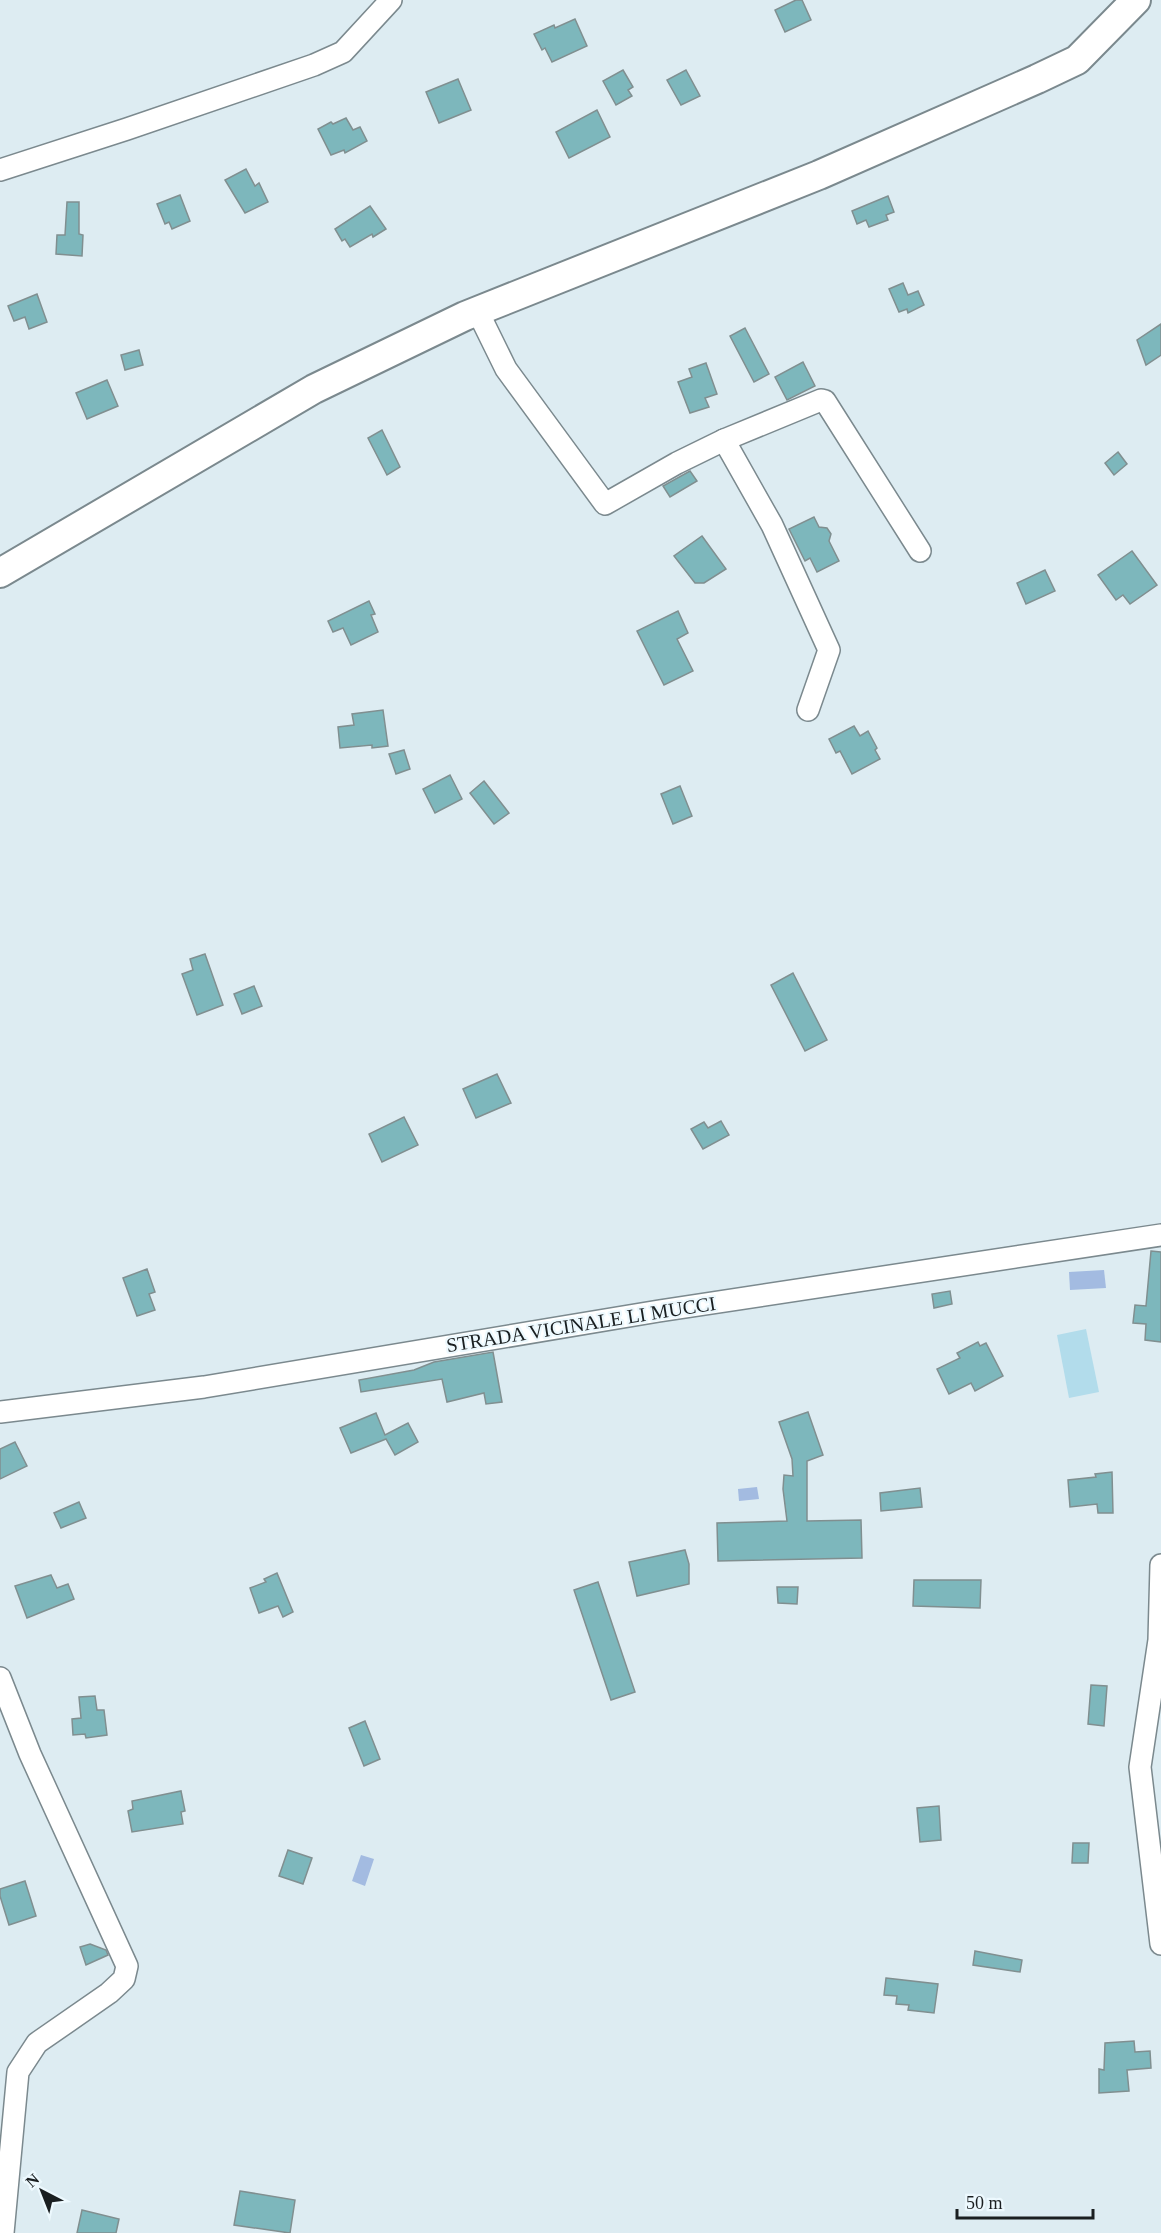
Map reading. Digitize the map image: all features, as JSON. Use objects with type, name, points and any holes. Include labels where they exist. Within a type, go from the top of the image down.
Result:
[{"type":"street","points":[[0,170],[314,65],[343,52],[391,0]]},
{"type":"street","points":[[0,573],[314,389],[477,310],[819,175],[1077,60],[1136,0]]},
{"type":"street","points":[[477,310],[506,369],[604,504],[677,463],[724,440],[817,401],[825,401],[920,551]]},
{"type":"street","points":[[724,440],[772,525],[829,650],[808,710]]},
{"type":"street","name":"STRADA VICINALE LI MUCCI","points":[[0,1412],[204,1387],[647,1313],[1161,1235]]},
{"type":"street","points":[[1161,1565],[1159,1640],[1140,1767],[1161,1944]]},
{"type":"street","points":[[0,1678],[30,1754],[127,1966],[124,1979],[109,1993],[37,2043],[18,2072],[3,2233]]},
{"type":"shaded area","points":[[1104,1270],[1106,1288],[1070,1290],[1069,1272]]},
{"type":"shaded area","points":[[1086,1329],[1099,1392],[1069,1398],[1057,1335]]},
{"type":"shaded area","points":[[757,1487],[759,1499],[739,1501],[738,1489]]},
{"type":"shaded area","points":[[361,1855],[374,1859],[365,1886],[352,1881]]},
{"type":"building","points":[[796,0],[802,0],[811,20],[785,32],[775,10]]},
{"type":"building","points":[[575,19],[587,46],[552,62],[545,48],[542,50],[534,34]]},
{"type":"building","points":[[623,70],[633,87],[628,90],[632,96],[616,105],[603,81]]},
{"type":"building","points":[[686,70],[700,96],[681,105],[667,80]]},
{"type":"building","points":[[458,79],[471,110],[439,123],[426,92]]},
{"type":"building","points":[[597,110],[610,137],[569,158],[556,132]]},
{"type":"building","points":[[346,118],[353,130],[360,127],[367,141],[345,153],[344,150],[331,155],[318,129]]},
{"type":"building","points":[[246,169],[255,186],[259,183],[268,202],[245,213],[225,180]]},
{"type":"building","points":[[180,195],[190,221],[172,229],[169,222],[165,224],[157,204]]},
{"type":"building","points":[[888,196],[894,212],[886,215],[888,220],[869,227],[866,220],[857,224],[852,211]]},
{"type":"building","points":[[67,202],[79,202],[79,234],[83,235],[82,256],[56,254],[57,235],[65,235]]},
{"type":"building","points":[[370,206],[386,229],[350,247],[345,239],[342,241],[335,229]]},
{"type":"building","points":[[903,283],[908,295],[918,291],[924,305],[908,313],[907,309],[899,312],[889,289]]},
{"type":"building","points":[[37,294],[47,322],[29,329],[25,317],[14,321],[8,306]]},
{"type":"building","points":[[1161,324],[1161,355],[1146,365],[1137,340]]},
{"type":"building","points":[[745,328],[769,374],[754,382],[730,336]]},
{"type":"building","points":[[139,350],[143,365],[125,370],[121,355]]},
{"type":"building","points":[[803,362],[815,386],[787,400],[775,377]]},
{"type":"building","points":[[706,363],[717,394],[705,398],[709,407],[690,413],[678,382],[692,377],[689,369]]},
{"type":"building","points":[[107,380],[118,406],[87,419],[76,393]]},
{"type":"building","points":[[382,430],[400,467],[387,475],[368,438]]},
{"type":"building","points":[[1118,452],[1127,464],[1114,475],[1105,463]]},
{"type":"building","points":[[690,471],[697,481],[670,497],[663,486]]},
{"type":"building","points":[[814,517],[819,527],[827,528],[831,534],[829,541],[839,561],[817,572],[810,558],[805,561],[789,529]]},
{"type":"building","points":[[702,536],[726,569],[704,583],[695,583],[674,556]]},
{"type":"building","points":[[1132,551],[1157,585],[1130,604],[1123,595],[1116,600],[1098,575]]},
{"type":"building","points":[[1045,570],[1055,591],[1026,604],[1017,583]]},
{"type":"building","points":[[369,601],[375,614],[371,615],[378,632],[351,645],[343,628],[333,632],[328,621]]},
{"type":"building","points":[[678,611],[688,633],[677,639],[693,671],[664,685],[637,631]]},
{"type":"building","points":[[383,710],[388,746],[340,748],[338,727],[354,725],[352,714]]},
{"type":"building","points":[[854,726],[860,736],[868,731],[880,759],[852,774],[840,751],[836,753],[829,739]]},
{"type":"building","points":[[404,750],[410,769],[396,774],[389,754]]},
{"type":"building","points":[[450,775],[462,799],[435,813],[423,789]]},
{"type":"building","points":[[484,781],[509,813],[494,824],[470,793]]},
{"type":"building","points":[[680,786],[692,816],[673,824],[661,794]]},
{"type":"building","points":[[205,954],[223,1005],[197,1015],[182,974],[193,970],[190,959]]},
{"type":"building","points":[[793,973],[827,1040],[805,1051],[771,985]]},
{"type":"building","points":[[254,986],[262,1006],[242,1014],[234,994]]},
{"type":"building","points":[[497,1074],[511,1103],[476,1118],[463,1089]]},
{"type":"building","points":[[404,1117],[418,1145],[382,1162],[369,1134]]},
{"type":"building","points":[[721,1121],[729,1135],[703,1149],[691,1129],[704,1122],[708,1128]]},
{"type":"building","points":[[1151,1251],[1161,1252],[1161,1342],[1145,1340],[1146,1324],[1133,1323],[1135,1305],[1146,1306]]},
{"type":"building","points":[[147,1269],[155,1292],[149,1294],[155,1310],[137,1316],[123,1278]]},
{"type":"building","points":[[950,1291],[952,1304],[934,1308],[932,1294]]},
{"type":"building","points":[[978,1342],[980,1346],[986,1343],[1003,1376],[975,1391],[971,1383],[949,1394],[937,1369],[960,1358],[957,1353]]},
{"type":"building","points":[[493,1352],[502,1402],[486,1404],[484,1393],[447,1402],[442,1379],[361,1392],[359,1380],[414,1370],[434,1362]]},
{"type":"building","points":[[808,1412],[823,1455],[807,1461],[807,1521],[861,1520],[862,1558],[718,1561],[717,1523],[787,1521],[783,1489],[784,1475],[793,1476],[792,1459],[779,1422]]},
{"type":"building","points":[[376,1413],[385,1435],[408,1423],[418,1442],[395,1455],[386,1439],[351,1453],[340,1428]]},
{"type":"building","points":[[15,1442],[27,1466],[0,1479],[0,1449]]},
{"type":"building","points":[[1112,1472],[1113,1513],[1098,1513],[1097,1504],[1070,1507],[1068,1480],[1096,1477],[1095,1474]]},
{"type":"building","points":[[920,1488],[922,1507],[881,1511],[880,1493]]},
{"type":"building","points":[[79,1502],[86,1518],[61,1528],[54,1513]]},
{"type":"building","points":[[685,1550],[689,1564],[689,1584],[637,1596],[629,1562]]},
{"type":"building","points":[[277,1573],[293,1612],[283,1617],[278,1606],[259,1613],[250,1588],[266,1582],[264,1579]]},
{"type":"building","points":[[51,1575],[57,1588],[68,1584],[74,1599],[27,1618],[15,1586]]},
{"type":"building","points":[[914,1580],[981,1580],[980,1608],[913,1606]]},
{"type":"building","points":[[598,1582],[635,1692],[611,1700],[574,1590]]},
{"type":"building","points":[[777,1587],[798,1587],[797,1604],[778,1603]]},
{"type":"building","points":[[1091,1685],[1107,1686],[1104,1726],[1088,1724]]},
{"type":"building","points":[[95,1696],[97,1710],[104,1710],[107,1735],[86,1738],[85,1734],[73,1735],[72,1719],[81,1718],[79,1697]]},
{"type":"building","points":[[365,1721],[380,1759],[364,1766],[349,1728]]},
{"type":"building","points":[[181,1791],[185,1811],[181,1812],[183,1824],[132,1832],[128,1811],[133,1809],[132,1801]]},
{"type":"building","points":[[939,1806],[941,1840],[920,1842],[917,1808]]},
{"type":"building","points":[[1073,1843],[1089,1843],[1088,1863],[1072,1863]]},
{"type":"building","points":[[288,1850],[312,1858],[303,1884],[279,1876]]},
{"type":"building","points":[[25,1881],[36,1916],[9,1925],[0,1889]]},
{"type":"building","points":[[90,1944],[106,1950],[108,1955],[86,1965],[80,1947]]},
{"type":"building","points":[[975,1951],[1022,1960],[1020,1972],[973,1965]]},
{"type":"building","points":[[886,1978],[938,1984],[934,2013],[908,2010],[909,2005],[896,2004],[897,1996],[884,1995]]},
{"type":"building","points":[[1134,2041],[1135,2052],[1150,2051],[1151,2068],[1127,2070],[1129,2091],[1099,2093],[1099,2069],[1104,2070],[1105,2043]]},
{"type":"building","points":[[240,2191],[295,2200],[290,2233],[234,2225]]},
{"type":"building","points":[[82,2210],[119,2219],[116,2233],[77,2233]]}]
